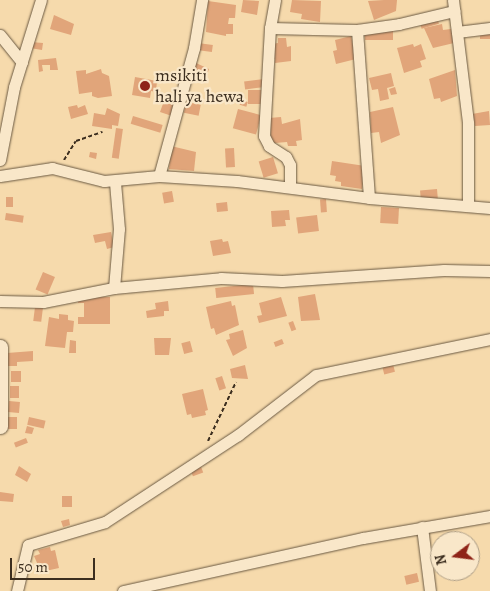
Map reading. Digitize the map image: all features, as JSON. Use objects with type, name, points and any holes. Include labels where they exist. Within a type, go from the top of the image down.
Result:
[{"type":"street","points":[[0,160],[22,62],[41,0]]},
{"type":"street","points":[[159,176],[194,48],[202,0]]},
{"type":"street","points":[[276,0],[270,28],[264,136],[269,146],[286,158],[290,187]]},
{"type":"street","points":[[270,28],[357,30],[399,24],[454,5],[468,123],[468,206]]},
{"type":"street","points":[[457,32],[490,28]]},
{"type":"street","points":[[357,30],[370,198]]},
{"type":"street","points":[[0,35],[22,62]]},
{"type":"street","points":[[0,165],[0,176],[61,169],[87,178],[115,182],[159,176],[290,187],[370,198],[490,208]]},
{"type":"street","points":[[114,288],[119,229],[115,182]]},
{"type":"street","points":[[0,301],[44,302],[114,288],[221,278],[282,281],[444,270],[490,271]]},
{"type":"street","points":[[17,591],[28,545],[105,522],[201,457],[238,435],[316,375],[490,339]]},
{"type":"street","points":[[0,347],[0,426]]},
{"type":"street","points":[[123,591],[422,527],[490,516]]},
{"type":"street","points":[[422,527],[430,591]]},
{"type":"path","points":[[61,169],[72,145],[102,132]]},
{"type":"path","points":[[201,457],[236,382]]},
{"type":"building","points":[[243,0],[259,1],[257,15],[241,12]]},
{"type":"building","points":[[292,0],[321,1],[320,22],[301,19],[302,14],[290,12]]},
{"type":"building","points":[[397,0],[396,11],[374,20],[368,1]]},
{"type":"building","points":[[208,1],[236,5],[235,18],[229,18],[228,24],[233,24],[233,34],[226,34],[226,36],[206,32]]},
{"type":"building","points":[[54,15],[74,24],[71,35],[50,29]]},
{"type":"building","points":[[437,17],[439,24],[422,29],[420,22]]},
{"type":"building","points":[[442,24],[443,30],[451,29],[454,43],[433,48],[424,28]]},
{"type":"building","points":[[382,29],[393,29],[393,40],[365,40],[365,32],[383,33]]},
{"type":"building","points":[[480,32],[490,32],[490,39],[480,39]]},
{"type":"building","points":[[351,36],[356,59],[336,64],[333,51],[337,50],[335,40]]},
{"type":"building","points":[[278,38],[286,38],[287,47],[291,46],[291,61],[275,63],[275,59],[271,59],[272,44],[278,43]]},
{"type":"building","points":[[31,42],[43,43],[42,50],[30,48]]},
{"type":"building","points":[[198,43],[213,45],[212,52],[197,50]]},
{"type":"building","points":[[413,44],[414,47],[421,44],[426,59],[420,61],[422,67],[404,73],[397,48]]},
{"type":"building","points":[[56,58],[58,70],[50,70],[50,65],[42,65],[43,71],[39,72],[38,60]]},
{"type":"building","points":[[196,63],[209,69],[206,78],[192,73]]},
{"type":"building","points":[[101,69],[102,73],[109,76],[112,96],[98,98],[92,96],[92,92],[79,94],[76,71],[86,70],[86,74]]},
{"type":"building","points":[[455,70],[457,96],[441,102],[440,98],[434,99],[429,79]]},
{"type":"building","points":[[391,73],[394,86],[387,88],[389,99],[380,101],[378,89],[372,90],[369,78]]},
{"type":"building","name":"msikiti hali ya hewa","points":[[135,77],[157,81],[156,92],[151,91],[150,98],[132,95]]},
{"type":"building","points":[[264,79],[265,87],[245,89],[244,81]]},
{"type":"building","points":[[395,87],[397,94],[391,95],[389,89]]},
{"type":"building","points":[[248,90],[263,90],[263,104],[248,104]]},
{"type":"building","points":[[166,94],[175,97],[173,102],[164,99]]},
{"type":"building","points":[[241,100],[248,102],[246,107],[240,105]]},
{"type":"building","points":[[164,101],[173,104],[172,116],[160,112]]},
{"type":"building","points":[[186,102],[201,105],[199,116],[184,113]]},
{"type":"building","points":[[77,105],[78,108],[85,105],[88,114],[71,119],[68,107]]},
{"type":"building","points":[[393,107],[400,135],[381,143],[379,132],[371,133],[370,112]]},
{"type":"building","points":[[107,108],[120,114],[118,126],[112,125],[112,129],[92,126],[94,113],[105,115]]},
{"type":"building","points":[[238,109],[261,115],[256,135],[233,128]]},
{"type":"building","points":[[489,111],[490,125],[475,126],[472,114]]},
{"type":"building","points":[[133,116],[163,125],[160,133],[131,124]]},
{"type":"building","points":[[281,117],[282,124],[300,119],[302,140],[296,141],[297,146],[288,146],[287,142],[275,143],[271,140],[269,118]]},
{"type":"building","points":[[116,128],[123,129],[119,159],[112,158]]},
{"type":"building","points":[[171,146],[196,152],[194,171],[169,169]]},
{"type":"building","points":[[225,148],[234,148],[235,167],[226,167]]},
{"type":"building","points":[[90,152],[97,153],[96,159],[89,157]]},
{"type":"building","points":[[273,157],[278,173],[264,178],[259,161]]},
{"type":"building","points":[[332,161],[365,166],[362,189],[341,186],[341,182],[335,181],[336,176],[330,175]]},
{"type":"building","points":[[437,189],[438,201],[421,202],[420,190]]},
{"type":"building","points":[[172,191],[174,202],[164,204],[162,193]]},
{"type":"building","points":[[6,197],[13,197],[13,207],[6,207]]},
{"type":"building","points":[[320,199],[326,199],[327,212],[321,212]]},
{"type":"building","points":[[227,202],[228,211],[217,212],[216,203]]},
{"type":"building","points":[[381,207],[399,208],[398,224],[380,223]]},
{"type":"building","points":[[289,210],[290,220],[285,220],[286,226],[272,227],[271,211]]},
{"type":"building","points":[[6,213],[24,216],[23,223],[5,220]]},
{"type":"building","points":[[317,215],[319,231],[298,233],[296,218]]},
{"type":"building","points":[[111,232],[114,247],[107,249],[105,241],[95,243],[93,235]]},
{"type":"building","points":[[222,239],[223,242],[228,241],[231,253],[213,256],[210,241]]},
{"type":"building","points":[[43,272],[55,277],[48,295],[36,289]]},
{"type":"building","points":[[253,284],[254,294],[216,298],[215,288]]},
{"type":"building","points":[[315,294],[320,320],[301,321],[298,297]]},
{"type":"building","points":[[78,297],[110,297],[110,324],[78,324],[78,317],[84,317],[84,303],[78,303]]},
{"type":"building","points":[[281,297],[287,316],[259,323],[257,316],[262,315],[259,303]]},
{"type":"building","points":[[168,301],[169,311],[164,311],[164,316],[147,318],[146,311],[156,309],[155,303]]},
{"type":"building","points":[[231,301],[232,306],[235,305],[239,325],[216,335],[214,328],[211,329],[206,307]]},
{"type":"building","points":[[35,307],[43,308],[41,322],[33,321]]},
{"type":"building","points":[[59,314],[68,315],[68,320],[74,321],[73,332],[67,332],[65,348],[45,346],[49,317],[59,319]]},
{"type":"building","points":[[293,321],[296,329],[292,331],[288,323]]},
{"type":"building","points":[[243,330],[247,348],[233,356],[226,340],[230,339],[229,334]]},
{"type":"building","points":[[154,338],[171,338],[169,355],[155,355]]},
{"type":"building","points":[[282,339],[284,344],[276,347],[274,342]]},
{"type":"building","points":[[70,340],[76,341],[76,353],[69,353]]},
{"type":"building","points":[[190,341],[193,352],[184,354],[181,343]]},
{"type":"building","points":[[33,351],[33,361],[17,362],[17,366],[8,366],[7,353]]},
{"type":"building","points":[[393,364],[395,372],[384,374],[382,367]]},
{"type":"building","points":[[245,365],[248,379],[232,378],[230,369]]},
{"type":"building","points":[[11,371],[21,371],[21,382],[11,382]]},
{"type":"building","points":[[222,376],[226,388],[219,391],[215,378]]},
{"type":"building","points":[[10,386],[19,386],[19,398],[10,398]]},
{"type":"building","points":[[203,389],[208,410],[205,411],[206,415],[192,418],[191,414],[187,415],[182,394]]},
{"type":"building","points":[[9,401],[20,402],[19,413],[8,412]]},
{"type":"building","points":[[8,417],[17,417],[17,429],[8,429]]},
{"type":"building","points":[[29,417],[46,421],[44,429],[27,425]]},
{"type":"building","points":[[27,426],[34,428],[32,434],[25,433]]},
{"type":"building","points":[[26,438],[28,443],[16,448],[14,443]]},
{"type":"building","points":[[200,464],[203,472],[193,476],[190,468]]},
{"type":"building","points":[[19,466],[31,474],[27,482],[15,475]]},
{"type":"building","points":[[0,492],[14,494],[13,502],[0,501]]},
{"type":"building","points":[[62,496],[72,496],[72,507],[62,507]]},
{"type":"building","points":[[69,519],[70,525],[63,527],[61,521]]},
{"type":"building","points":[[50,547],[51,551],[55,550],[59,568],[41,572],[34,556],[40,554],[38,550]]},
{"type":"building","points":[[417,573],[419,582],[406,585],[404,576]]},
{"type":"place","name":"msikiti hali ya hewa","points":[[145,86]]}]
